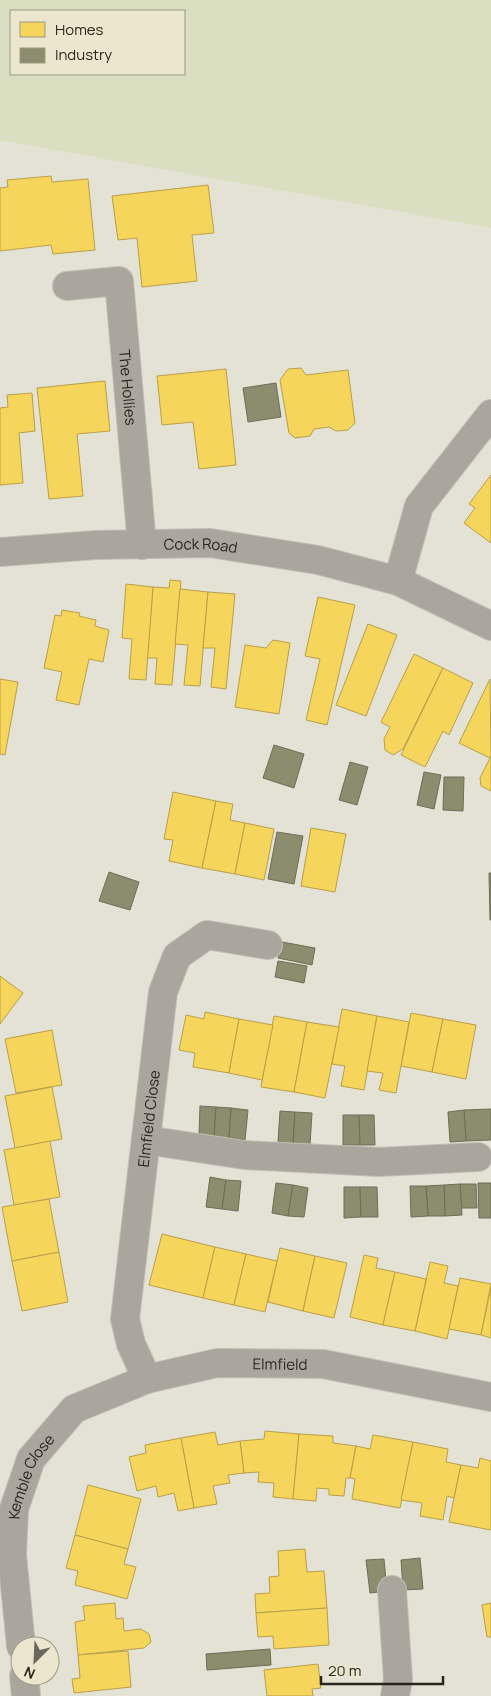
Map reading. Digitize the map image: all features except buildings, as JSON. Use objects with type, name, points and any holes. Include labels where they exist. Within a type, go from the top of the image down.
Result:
[{"type":"street","name":"The Hollies","points":[[67,286],[119,281],[142,544]]},
{"type":"street","points":[[398,581],[419,506],[491,414]]},
{"type":"street","name":"Cock Road","points":[[0,552],[96,545],[210,543],[318,560],[398,581],[491,626]]},
{"type":"street","name":"Elmfield Close","points":[[147,1379],[132,1344],[125,1319],[163,992],[177,956],[207,934],[268,945]]},
{"type":"street","points":[[146,1140],[244,1155],[380,1162],[478,1157]]},
{"type":"street","name":"Elmfield","points":[[74,1409],[147,1379],[217,1363],[323,1364],[491,1397]]},
{"type":"street","name":"Kemble Close","points":[[20,1636],[12,1554],[14,1510],[31,1459],[74,1409]]},
{"type":"street","points":[[392,1590],[398,1679],[395,1696]]},
{"type":"green space","points":[[0,0],[491,0],[491,228],[0,140]]}]
